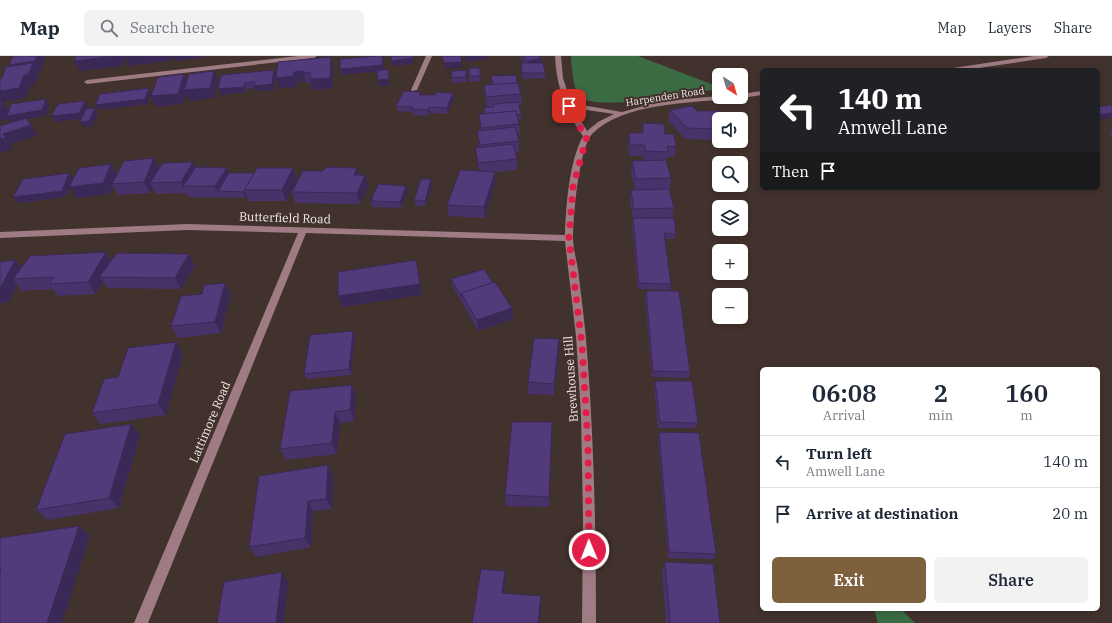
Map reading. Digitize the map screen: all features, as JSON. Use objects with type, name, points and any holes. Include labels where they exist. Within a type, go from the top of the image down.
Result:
[{"type":"street","points":[[87,82],[314,56]]},
{"type":"street","points":[[414,90],[429,56]]},
{"type":"street","points":[[558,56],[561,89],[577,124],[587,136]]},
{"type":"street","points":[[965,68],[1046,56]]},
{"type":"street","points":[[748,95],[760,93]]},
{"type":"street","name":"Harpenden Road","points":[[587,136],[597,126],[620,113],[681,102],[712,99]]},
{"type":"street","points":[[569,106],[620,113]]},
{"type":"street","name":"Brewhouse Hill","points":[[587,136],[573,187],[569,238],[582,345],[588,444],[589,623]]},
{"type":"street","name":"Butterfield Road","points":[[0,235],[187,227],[569,238]]},
{"type":"street","name":"Lattimore Road","points":[[141,623],[303,231]]},
{"type":"green space","points":[[571,56],[638,56],[712,84],[712,90],[645,100],[603,102],[587,100],[578,95],[573,76]]},
{"type":"green space","points":[[875,611],[903,611],[915,623],[878,623]]},
{"type":"building","points":[[13,56],[37,56],[35,61],[9,65]]},
{"type":"building","points":[[76,56],[117,56],[74,61]]},
{"type":"building","points":[[382,56],[383,65],[340,69],[340,59]]},
{"type":"building","points":[[391,56],[413,56],[413,58],[391,61]]},
{"type":"building","points":[[442,56],[461,56],[462,62],[444,63]]},
{"type":"building","points":[[523,56],[539,56],[541,58],[528,61]]},
{"type":"building","points":[[331,57],[330,78],[310,79],[310,72],[303,73],[303,71],[294,72],[293,76],[276,78],[278,62]]},
{"type":"building","points":[[33,63],[28,75],[24,75],[19,88],[0,91],[0,78],[2,78],[6,67]]},
{"type":"building","points":[[521,63],[543,63],[545,73],[522,73]]},
{"type":"building","points":[[469,68],[480,68],[480,76],[469,76]]},
{"type":"building","points":[[388,69],[389,79],[378,80],[377,71]]},
{"type":"building","points":[[274,70],[272,84],[254,86],[255,82],[245,83],[244,87],[218,89],[221,75]]},
{"type":"building","points":[[466,70],[466,77],[451,78],[452,71]]},
{"type":"building","points":[[214,71],[210,88],[184,90],[189,74]]},
{"type":"building","points":[[184,74],[178,94],[151,96],[158,77]]},
{"type":"building","points":[[516,75],[517,83],[493,85],[491,76]]},
{"type":"building","points":[[518,83],[521,94],[486,97],[484,85]]},
{"type":"building","points":[[149,88],[145,99],[95,105],[100,94]]},
{"type":"building","points":[[404,91],[421,92],[419,95],[435,95],[436,92],[453,93],[447,108],[429,107],[428,110],[396,106]]},
{"type":"building","points":[[46,99],[42,110],[7,116],[11,104]]},
{"type":"building","points":[[3,101],[0,109],[0,102]]},
{"type":"building","points":[[85,101],[79,113],[51,116],[58,104]]},
{"type":"building","points":[[518,102],[521,114],[517,115],[516,111],[485,114],[484,108],[494,107],[494,104]]},
{"type":"building","points":[[1112,105],[1112,113],[1100,115],[1100,107]]},
{"type":"building","points":[[692,106],[697,111],[720,112],[712,112],[712,129],[687,128],[670,110]]},
{"type":"building","points":[[95,108],[89,121],[80,122],[86,109]]},
{"type":"building","points":[[516,111],[519,124],[481,128],[479,114]]},
{"type":"building","points":[[26,118],[31,125],[3,134],[6,138],[0,139],[0,126]]},
{"type":"building","points":[[643,123],[664,124],[665,134],[674,134],[676,147],[667,146],[668,152],[645,151],[645,145],[630,145],[629,133],[643,133]]},
{"type":"building","points":[[515,127],[519,141],[480,145],[477,131]]},
{"type":"building","points":[[513,144],[517,159],[478,163],[475,148]]},
{"type":"building","points":[[154,158],[144,182],[112,184],[124,161]]},
{"type":"building","points":[[666,160],[671,178],[636,179],[632,161]]},
{"type":"building","points":[[193,162],[181,182],[150,183],[163,163]]},
{"type":"building","points":[[111,164],[103,183],[69,187],[79,168]]},
{"type":"building","points":[[196,167],[227,168],[215,186],[183,186]]},
{"type":"building","points":[[326,167],[357,168],[354,175],[365,175],[357,193],[292,192],[303,171],[323,171]]},
{"type":"building","points":[[257,168],[293,168],[282,190],[244,190]]},
{"type":"building","points":[[460,170],[495,172],[484,207],[447,205]]},
{"type":"building","points":[[69,173],[62,191],[13,197],[23,179]]},
{"type":"building","points":[[229,173],[254,173],[243,192],[218,191]]},
{"type":"building","points":[[421,179],[431,179],[425,201],[414,200]]},
{"type":"building","points":[[378,184],[406,186],[400,202],[371,201]]},
{"type":"building","points":[[669,189],[674,208],[634,209],[631,190]]},
{"type":"building","points":[[633,218],[674,218],[676,234],[664,233],[671,284],[639,283]]},
{"type":"building","points":[[106,252],[88,282],[49,284],[54,277],[13,279],[30,256]]},
{"type":"building","points":[[117,253],[189,254],[175,278],[99,277]]},
{"type":"building","points":[[15,260],[0,289],[0,262]]},
{"type":"building","points":[[416,260],[420,284],[338,296],[338,272]]},
{"type":"building","points":[[484,269],[493,283],[461,293],[462,298],[451,279]]},
{"type":"building","points":[[495,282],[512,308],[477,320],[461,293]]},
{"type":"building","points":[[225,283],[215,322],[171,326],[181,296],[202,294],[204,285]]},
{"type":"building","points":[[646,291],[679,291],[690,372],[653,371]]},
{"type":"building","points":[[353,331],[349,369],[304,374],[310,335]]},
{"type":"building","points":[[534,338],[559,339],[554,384],[528,382]]},
{"type":"building","points":[[176,342],[158,404],[92,413],[104,379],[118,377],[128,348]]},
{"type":"building","points":[[655,381],[692,381],[698,423],[660,422]]},
{"type":"building","points":[[352,385],[350,410],[335,412],[332,443],[280,449],[290,391]]},
{"type":"building","points":[[512,422],[552,422],[549,497],[505,495]]},
{"type":"building","points":[[131,424],[109,498],[36,510],[65,434]]},
{"type":"building","points":[[659,432],[699,433],[716,554],[669,552]]},
{"type":"building","points":[[328,465],[326,499],[308,501],[305,538],[249,547],[259,476]]},
{"type":"building","points":[[79,526],[47,623],[0,623],[0,538]]},
{"type":"building","points":[[665,562],[713,564],[720,623],[670,623]]},
{"type":"building","points":[[481,569],[505,571],[502,593],[541,596],[538,623],[472,623]]},
{"type":"building","points":[[282,572],[276,623],[217,623],[224,582]]},
{"type":"route","points":[[569,106],[577,124],[587,136],[583,145],[573,187],[569,238],[582,345],[588,444],[589,550]]}]
